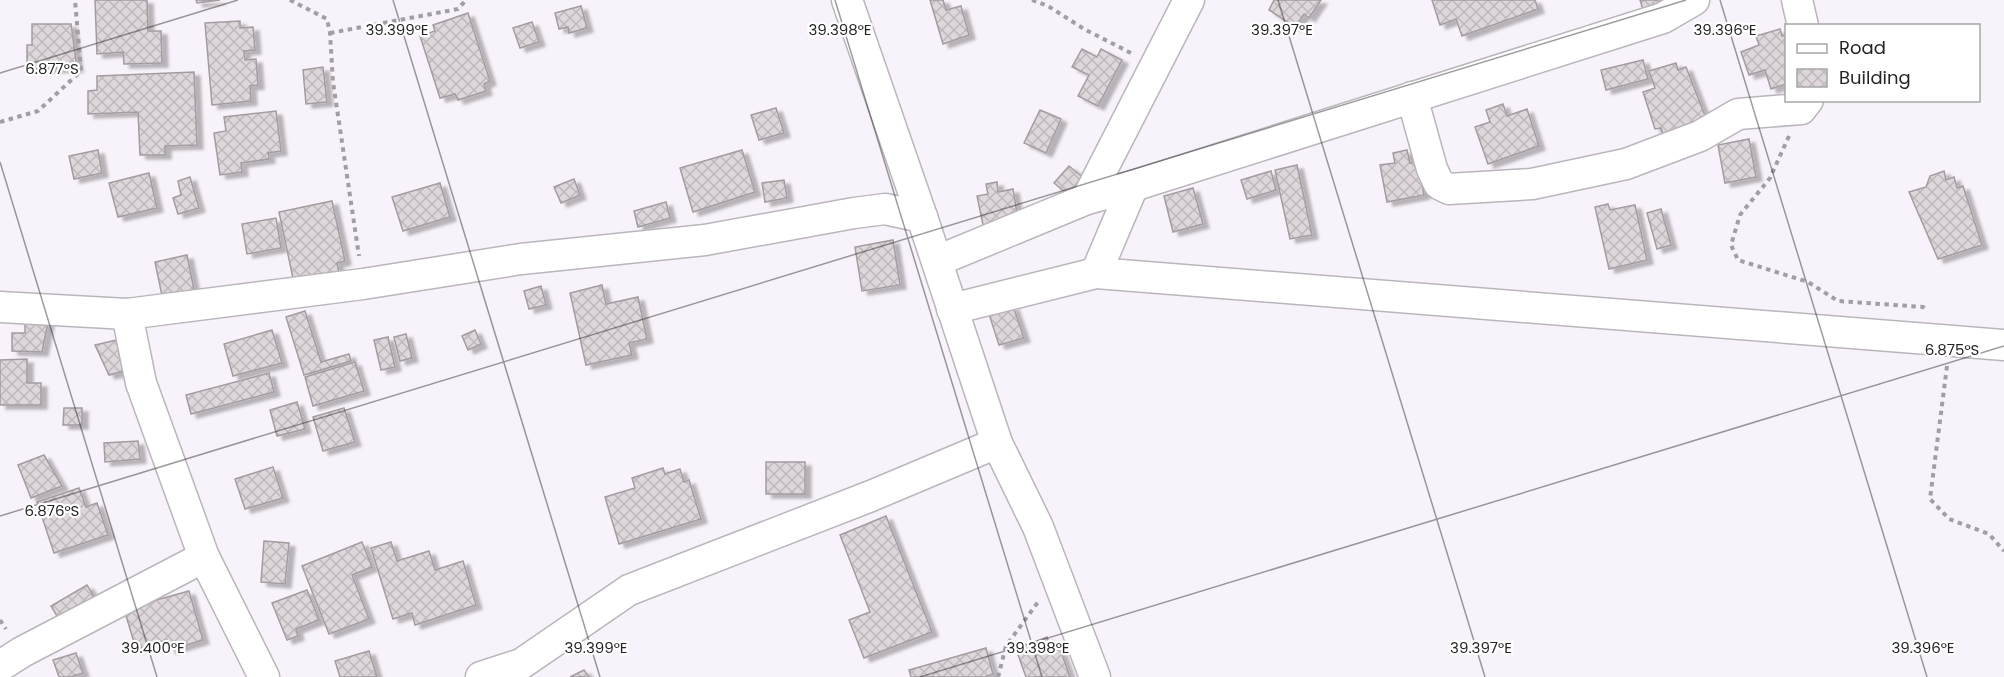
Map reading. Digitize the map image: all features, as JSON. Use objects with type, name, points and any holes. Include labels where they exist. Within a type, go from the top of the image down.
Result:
[{"type":"street","points":[[847,0],[997,443],[1038,526],[1095,677]]},
{"type":"street","points":[[1087,199],[1189,0]]},
{"type":"street","points":[[937,261],[1087,199],[1663,18],[1694,0]]},
{"type":"street","points":[[1797,0],[1803,24]]},
{"type":"street","points":[[1412,98],[1432,169],[1439,184],[1449,189],[1532,184],[1626,164],[1700,136],[1738,114],[1801,109],[1806,102]]},
{"type":"street","points":[[1096,273],[1133,186]]},
{"type":"street","points":[[0,307],[127,314],[363,284],[521,259],[705,240],[885,209],[922,217]]},
{"type":"street","points":[[952,309],[1096,273],[2004,345]]},
{"type":"street","points":[[127,314],[141,382],[204,557],[264,677]]},
{"type":"street","points":[[480,677],[522,671],[629,590],[871,496],[997,443]]},
{"type":"street","points":[[0,666],[22,652],[204,557]]},
{"type":"path","points":[[0,122],[38,111],[81,71],[75,0]]},
{"type":"path","points":[[290,0],[327,19],[333,82],[363,284]]},
{"type":"path","points":[[330,33],[458,9],[466,0]]},
{"type":"path","points":[[1032,0],[1048,6],[1084,29],[1156,65]]},
{"type":"path","points":[[998,677],[1006,646],[1056,577]]},
{"type":"building","points":[[95,0],[147,0],[148,31],[161,31],[162,63],[124,64],[123,52],[97,54]]},
{"type":"building","points":[[196,0],[220,0],[197,3]]},
{"type":"building","points":[[930,0],[943,0],[946,10],[961,6],[969,35],[943,44]]},
{"type":"building","points":[[1274,0],[1321,0],[1309,18],[1304,14],[1295,27],[1269,10]]},
{"type":"building","points":[[1432,0],[1535,0],[1538,9],[1462,36],[1456,19],[1440,25]]},
{"type":"building","points":[[1640,0],[1675,0],[1644,13]]},
{"type":"building","points":[[581,6],[587,28],[569,33],[568,27],[559,29],[555,13]]},
{"type":"building","points":[[468,13],[490,81],[484,84],[486,91],[458,100],[455,94],[440,98],[420,36],[435,31],[433,25]]},
{"type":"building","points":[[240,21],[240,28],[253,27],[255,50],[244,51],[245,60],[256,59],[258,85],[250,86],[251,101],[212,105],[205,23]]},
{"type":"building","points":[[532,22],[539,42],[520,48],[513,28]]},
{"type":"building","points":[[32,24],[71,24],[77,68],[27,69],[27,45],[32,45]]},
{"type":"building","points":[[1780,29],[1782,36],[1785,35],[1785,84],[1771,89],[1765,70],[1749,75],[1741,52],[1759,45],[1756,36]]},
{"type":"building","points":[[1082,49],[1097,57],[1101,49],[1122,60],[1098,106],[1078,96],[1089,75],[1072,67]]},
{"type":"building","points":[[1643,60],[1648,79],[1606,90],[1601,70]]},
{"type":"building","points":[[1676,63],[1678,70],[1686,67],[1709,126],[1665,140],[1661,128],[1655,129],[1643,92],[1655,88],[1649,71]]},
{"type":"building","points":[[323,67],[327,102],[306,104],[303,70]]},
{"type":"building","points":[[194,72],[197,145],[165,146],[165,155],[140,155],[138,112],[88,114],[88,91],[97,90],[97,76]]},
{"type":"building","points":[[1503,104],[1507,116],[1527,109],[1539,146],[1488,164],[1475,127],[1490,122],[1486,110]]},
{"type":"building","points":[[776,108],[784,133],[759,140],[751,115]]},
{"type":"building","points":[[1040,110],[1061,119],[1046,153],[1024,143]]},
{"type":"building","points":[[276,111],[281,151],[268,153],[269,159],[241,163],[242,172],[220,175],[214,133],[226,131],[224,117]]},
{"type":"building","points":[[1749,139],[1756,177],[1725,183],[1718,145]]},
{"type":"building","points":[[98,150],[102,173],[74,179],[69,156]]},
{"type":"building","points":[[742,150],[755,192],[693,212],[680,168]]},
{"type":"building","points":[[1407,150],[1410,163],[1418,161],[1424,195],[1387,202],[1380,165],[1395,163],[1393,153]]},
{"type":"building","points":[[1297,165],[1312,235],[1290,239],[1275,170]]},
{"type":"building","points":[[1069,166],[1085,179],[1071,197],[1054,183]]},
{"type":"building","points":[[1271,171],[1276,190],[1247,199],[1241,180]]},
{"type":"building","points":[[1944,171],[1946,180],[1954,177],[1957,188],[1963,186],[1982,245],[1938,259],[1909,192],[1926,187],[1930,176]]},
{"type":"building","points":[[149,173],[157,208],[118,217],[109,183]]},
{"type":"building","points":[[190,177],[199,208],[178,214],[173,198],[181,195],[178,181]]},
{"type":"building","points":[[574,179],[580,195],[561,203],[554,187]]},
{"type":"building","points":[[784,180],[787,198],[765,202],[762,183]]},
{"type":"building","points":[[997,182],[998,192],[1013,189],[1018,219],[983,225],[977,196],[988,194],[986,184]]},
{"type":"building","points":[[440,183],[450,217],[403,231],[392,197]]},
{"type":"building","points":[[1193,188],[1203,224],[1173,232],[1164,196]]},
{"type":"building","points":[[332,201],[345,261],[337,263],[339,273],[294,283],[279,212]]},
{"type":"building","points":[[666,202],[670,218],[638,227],[634,211]]},
{"type":"building","points":[[1608,204],[1610,210],[1635,205],[1647,260],[1609,269],[1595,207]]},
{"type":"building","points":[[1661,209],[1671,245],[1657,249],[1647,213]]},
{"type":"building","points":[[276,218],[281,248],[247,254],[242,224]]},
{"type":"building","points":[[893,240],[900,285],[862,291],[855,247]]},
{"type":"building","points":[[187,255],[194,290],[162,296],[155,262]]},
{"type":"building","points":[[602,285],[606,304],[638,297],[647,339],[629,343],[632,355],[586,365],[570,293]]},
{"type":"building","points":[[541,286],[546,305],[529,309],[524,291]]},
{"type":"building","points":[[1013,306],[1024,338],[999,345],[989,314]]},
{"type":"building","points":[[305,311],[321,362],[349,354],[351,361],[304,375],[286,317]]},
{"type":"building","points":[[25,321],[48,322],[42,352],[12,351],[12,333],[25,333]]},
{"type":"building","points":[[272,330],[282,363],[233,376],[224,344]]},
{"type":"building","points":[[475,330],[481,344],[468,350],[462,336]]},
{"type":"building","points":[[406,334],[412,358],[400,361],[394,337]]},
{"type":"building","points":[[388,337],[395,367],[381,370],[374,340]]},
{"type":"building","points":[[121,339],[125,353],[119,354],[124,371],[109,375],[95,345]]},
{"type":"building","points":[[27,359],[27,383],[41,383],[41,405],[0,405],[0,360]]},
{"type":"building","points":[[355,362],[364,391],[313,406],[305,377]]},
{"type":"building","points":[[269,373],[274,392],[191,414],[186,395]]},
{"type":"building","points":[[297,402],[305,429],[277,436],[270,410]]},
{"type":"building","points":[[64,408],[82,408],[82,425],[63,425]]},
{"type":"building","points":[[344,408],[355,442],[323,451],[313,417]]},
{"type":"building","points":[[138,441],[140,459],[105,462],[104,443]]},
{"type":"building","points":[[44,455],[62,486],[31,498],[18,465]]},
{"type":"building","points":[[766,462],[805,462],[805,494],[766,494]]},
{"type":"building","points":[[273,467],[283,498],[245,509],[235,479]]},
{"type":"building","points":[[663,468],[665,474],[680,469],[684,482],[689,480],[701,519],[619,544],[605,497],[635,488],[632,478]]},
{"type":"building","points":[[79,488],[86,507],[97,503],[108,535],[54,553],[37,502]]},
{"type":"building","points":[[886,516],[932,632],[864,658],[849,620],[870,612],[840,535]]},
{"type":"building","points":[[264,541],[289,543],[285,584],[261,582]]},
{"type":"building","points":[[362,542],[372,567],[352,575],[369,619],[329,634],[302,566]]},
{"type":"building","points":[[391,542],[397,561],[429,551],[435,570],[463,561],[476,605],[415,625],[412,613],[393,619],[371,548]]},
{"type":"building","points":[[87,585],[96,600],[60,621],[51,606]]},
{"type":"building","points":[[307,590],[319,620],[296,629],[298,636],[287,640],[272,603]]},
{"type":"building","points":[[189,591],[203,640],[170,650],[167,640],[136,649],[124,609]]},
{"type":"building","points":[[1047,637],[1052,652],[1060,649],[1070,677],[1026,677],[1016,649]]},
{"type":"building","points":[[986,648],[993,674],[985,677],[911,677],[909,670]]},
{"type":"building","points":[[369,651],[377,677],[340,677],[335,661]]},
{"type":"building","points":[[76,653],[83,673],[70,677],[59,677],[53,660]]},
{"type":"building","points":[[584,670],[589,677],[570,677]]}]
